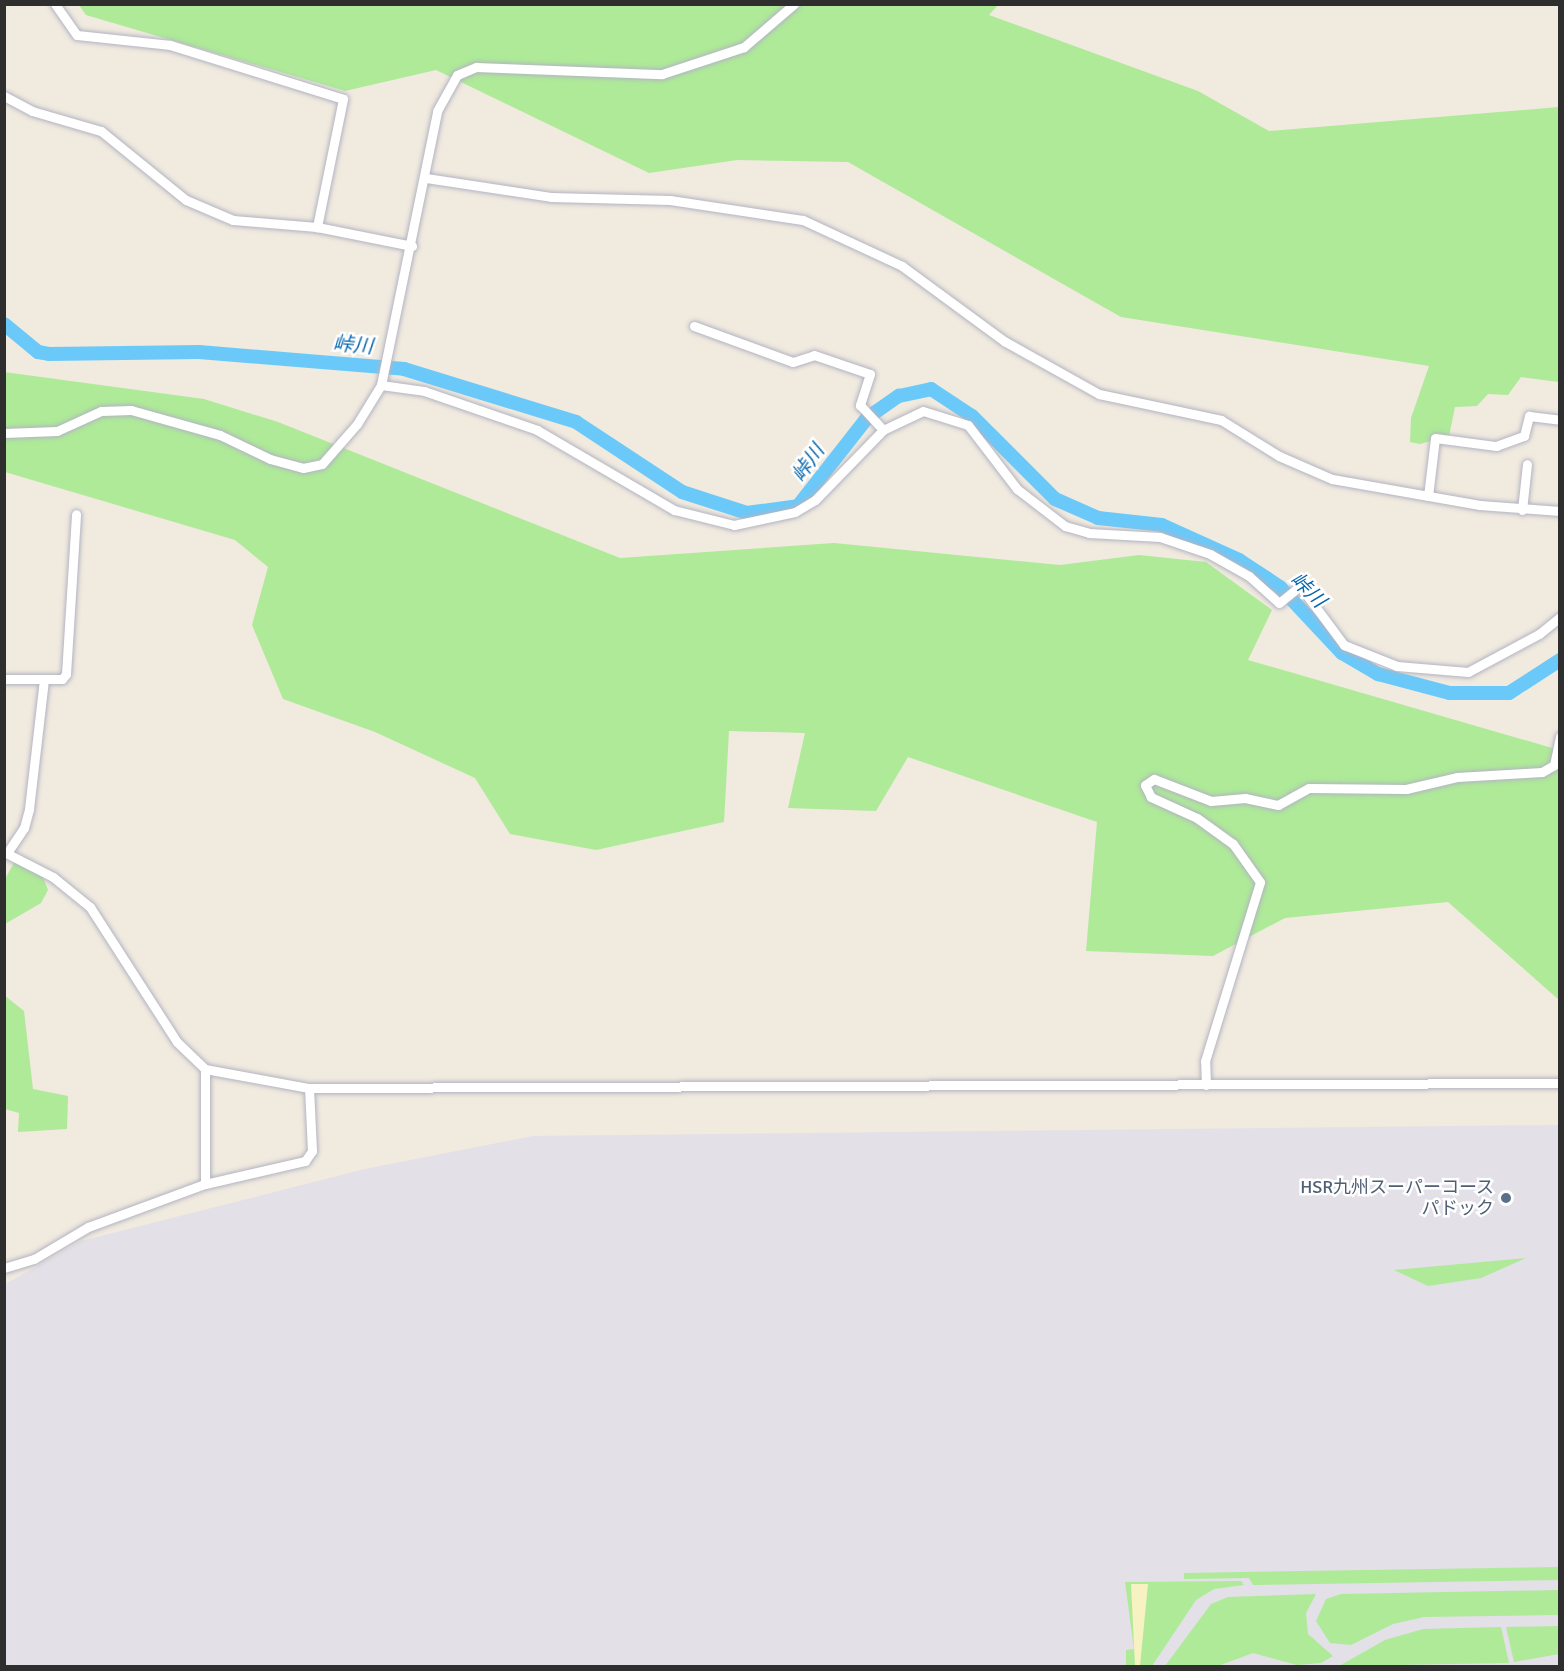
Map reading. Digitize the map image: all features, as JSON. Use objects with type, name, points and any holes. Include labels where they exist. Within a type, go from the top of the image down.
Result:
[{"type":"street","points":[[55,4],[77,35],[170,45],[343,99],[317,227]]},
{"type":"street","points":[[4,433],[57,431],[101,411],[131,410],[219,435],[303,468],[322,464],[348,436],[381,385],[426,178],[437,111],[457,75],[476,67],[662,74],[744,47],[794,4]]},
{"type":"street","points":[[4,96],[32,111],[101,130],[201,208],[233,220],[317,227],[412,246]]},
{"type":"street","points":[[426,178],[551,197],[612,197],[740,209],[832,229],[948,295],[1004,341],[1099,394],[1221,420],[1310,472],[1428,496],[1522,510],[1560,511]]},
{"type":"street","points":[[694,326],[793,363],[814,354],[870,374],[860,405],[883,430]]},
{"type":"street","points":[[381,385],[424,391],[528,426],[596,459],[674,510],[734,525],[795,512],[815,500],[883,430],[923,411],[968,425],[1017,489],[1065,526],[1089,533],[1160,537],[1210,554],[1249,576],[1279,603],[1300,586],[1344,645],[1397,666],[1468,672],[1539,634],[1560,617]]},
{"type":"street","points":[[1428,496],[1435,438],[1496,446],[1524,436],[1529,416],[1560,420]]},
{"type":"street","points":[[1522,510],[1527,464]]},
{"type":"street","points":[[4,680],[62,679],[67,672],[76,514]]},
{"type":"street","points":[[44,680],[29,809],[24,828],[6,852],[53,877],[90,908],[177,1042],[205,1069],[309,1088],[1560,1083]]},
{"type":"street","points":[[1206,1085],[1204,1061],[1260,882],[1233,844],[1197,818],[1151,797],[1145,784],[1162,781],[1195,797],[1245,798],[1278,805],[1309,788],[1406,789],[1457,777],[1542,772],[1554,765],[1560,736]]},
{"type":"street","points":[[205,1069],[205,1184]]},
{"type":"street","points":[[4,1268],[34,1259],[88,1227],[205,1184],[305,1161],[312,1150],[309,1088]]},
{"type":"shaded area","points":[[1559,1125],[1559,1666],[5,1666],[4,1285],[81,1241],[365,1169],[533,1136]]},
{"type":"green space","points":[[79,5],[998,5],[989,15],[1198,91],[1269,131],[1559,107],[1559,382],[1521,377],[1508,395],[1488,394],[1477,406],[1455,407],[1449,436],[1420,444],[1410,442],[1411,418],[1429,366],[1121,317],[848,162],[737,160],[649,173],[436,70],[345,91],[86,15]]},
{"type":"green space","points":[[4,372],[204,399],[278,422],[620,558],[834,543],[1060,565],[1139,555],[1206,562],[1272,610],[1248,660],[1559,750],[1559,1000],[1448,902],[1285,918],[1213,956],[1086,951],[1097,822],[908,757],[876,811],[788,808],[805,733],[729,731],[724,822],[596,850],[510,834],[475,778],[375,732],[283,699],[252,625],[268,567],[235,540],[5,472]]},
{"type":"green space","points":[[15,861],[43,877],[48,890],[41,903],[5,924],[5,879]]},
{"type":"green space","points":[[4,995],[24,1011],[33,1089],[68,1096],[67,1129],[18,1132],[19,1113],[5,1109]]},
{"type":"green space","points":[[1526,1258],[1481,1278],[1428,1286],[1394,1270]]},
{"type":"green space","points":[[1559,1567],[1559,1580],[1253,1585],[1249,1578],[1184,1579],[1184,1573]]},
{"type":"green space","points":[[1241,1581],[1244,1585],[1214,1589],[1196,1600],[1152,1666],[1126,1666],[1126,1650],[1134,1649],[1125,1582]]},
{"type":"green space","points":[[1559,1590],[1559,1615],[1424,1617],[1393,1624],[1351,1645],[1330,1643],[1316,1621],[1326,1599],[1341,1594]]},
{"type":"green space","points":[[1316,1594],[1306,1613],[1308,1634],[1333,1656],[1321,1663],[1297,1665],[1253,1653],[1218,1666],[1165,1666],[1211,1604],[1228,1597]]},
{"type":"green space","points":[[1559,1626],[1559,1654],[1514,1662],[1506,1627]]},
{"type":"green space","points":[[1501,1627],[1509,1663],[1339,1666],[1385,1640],[1423,1629]]},
{"type":"sand","points":[[1131,1584],[1148,1584],[1140,1666],[1135,1666]]},
{"type":"waterway","name":"峠川","points":[[4,324],[38,352],[49,354],[199,352],[404,369],[576,422],[682,492],[747,513],[798,506],[867,418],[899,396],[931,389],[972,416],[1055,499],[1098,518],[1162,525],[1239,560],[1280,587],[1342,653],[1378,674],[1450,693],[1509,693],[1560,660]]},
{"type":"place","name":"HSR九州スーパーコース パドック","points":[[1506,1198]]}]
